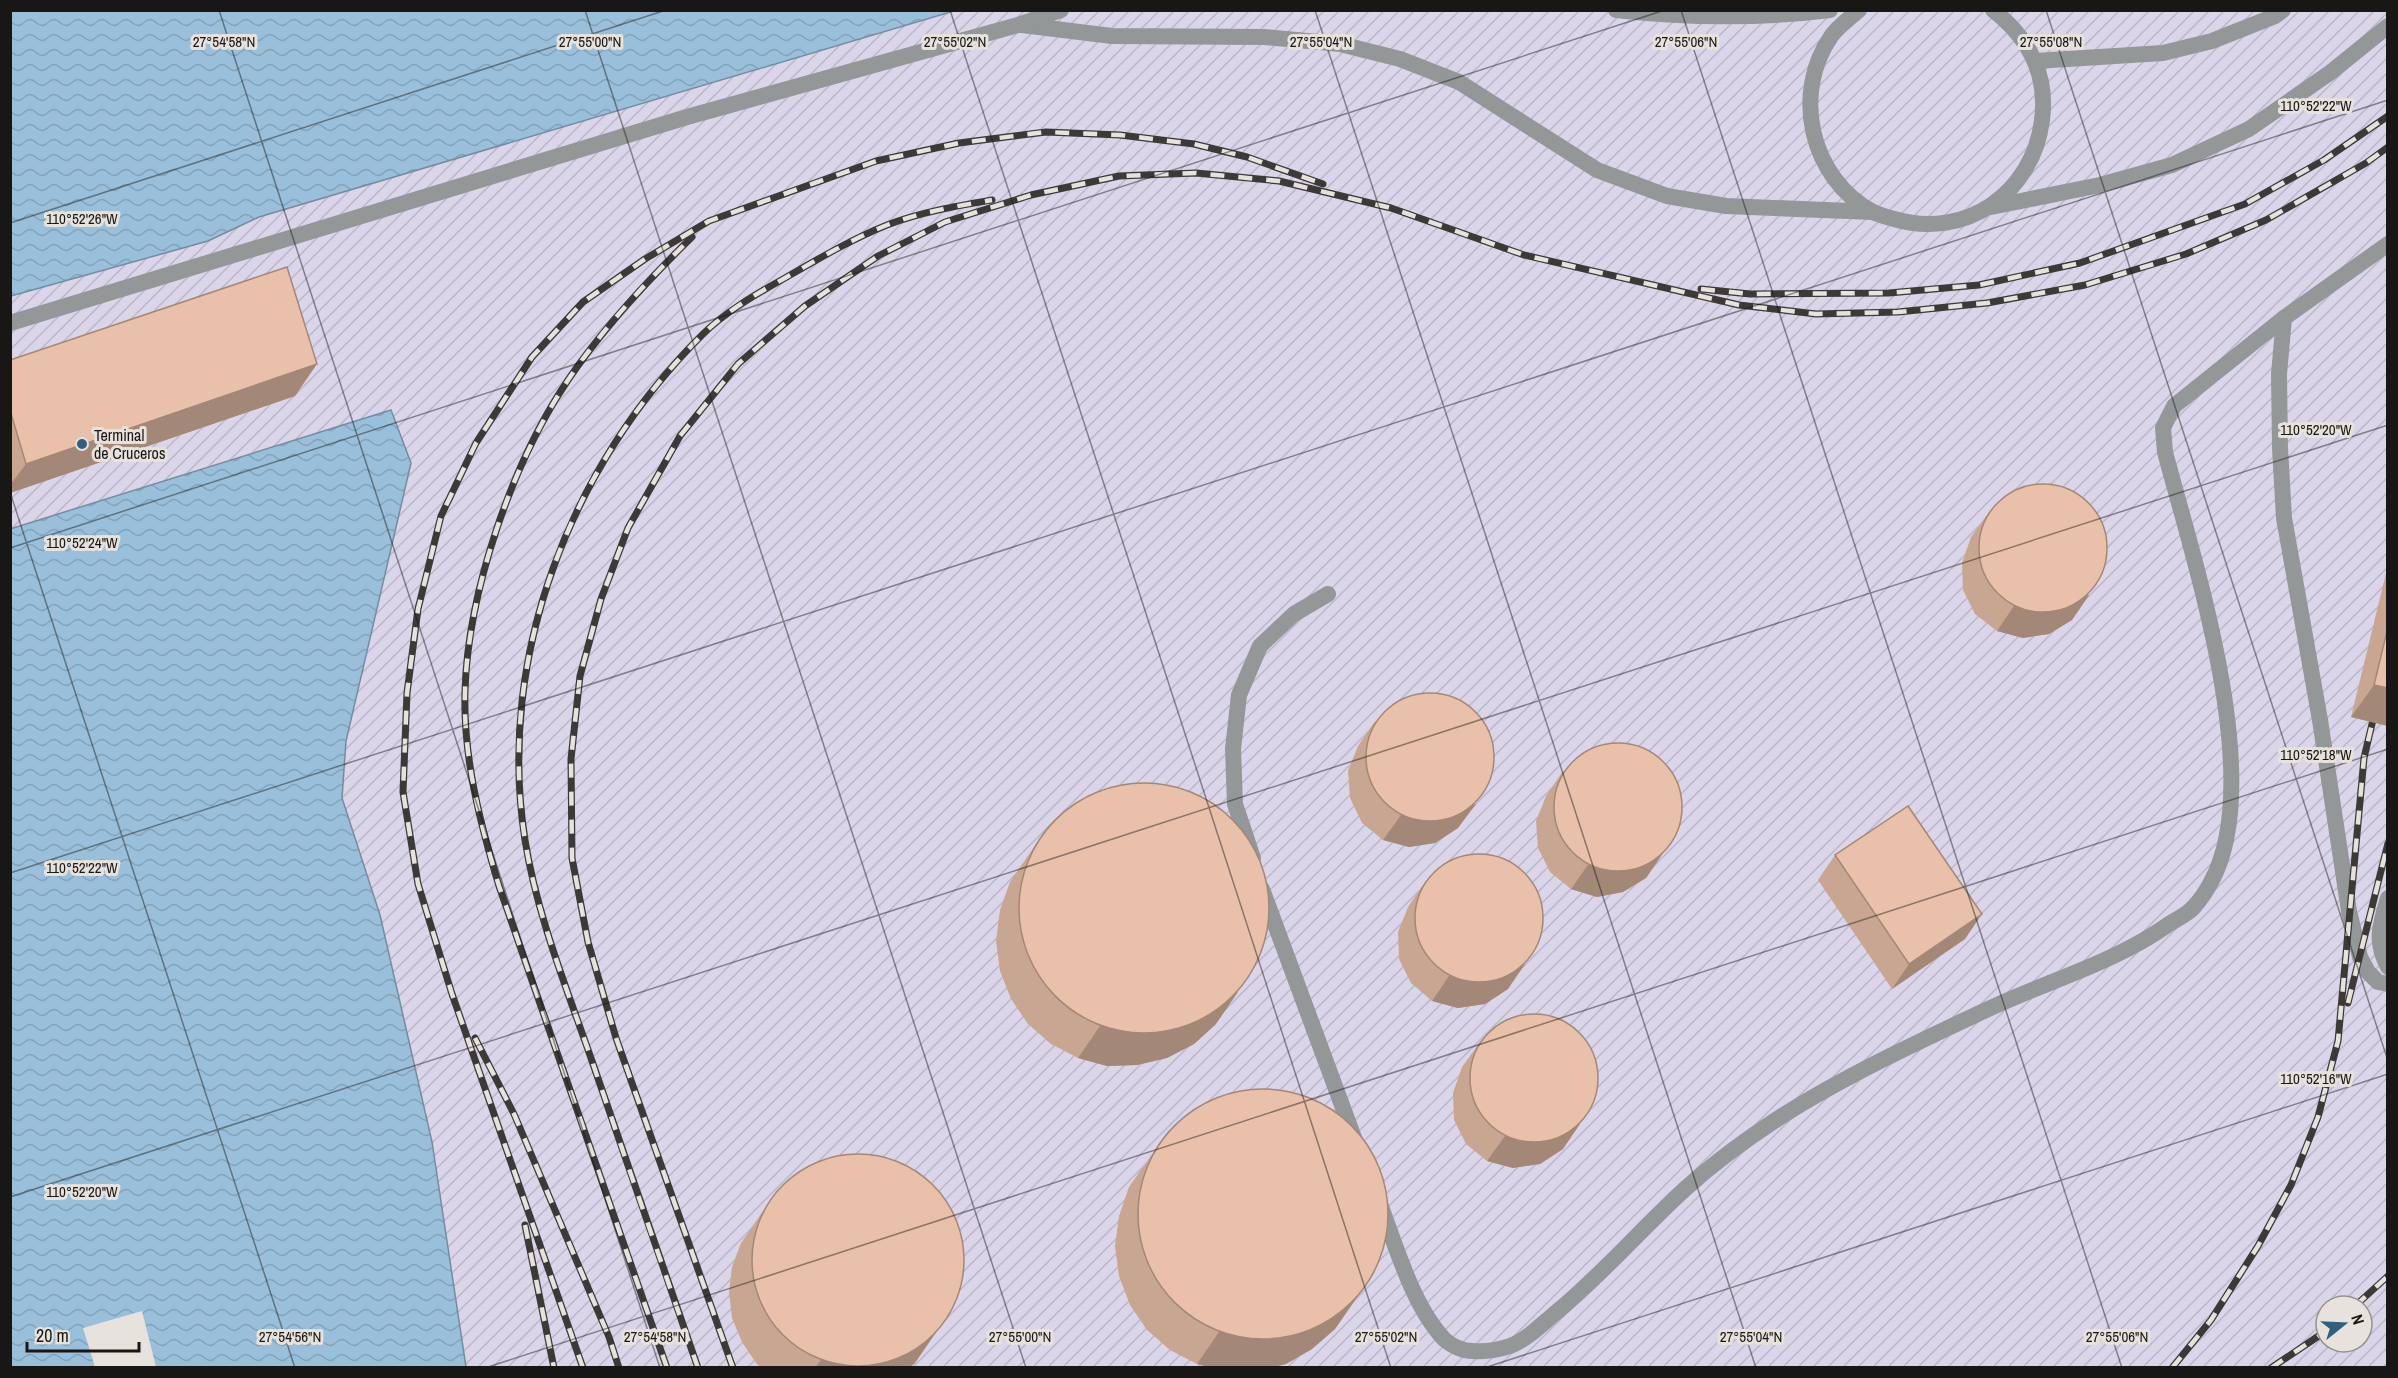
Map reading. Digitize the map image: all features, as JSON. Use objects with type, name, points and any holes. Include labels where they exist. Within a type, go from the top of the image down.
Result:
[{"type":"lane","points":[[10,323],[687,117],[1018,25],[1061,10]]},
{"type":"lane","points":[[1616,10],[1677,17],[1747,18],[1830,10]]},
{"type":"lane","points":[[1858,10],[1832,34],[1814,72],[1809,112],[1818,153],[1840,188],[1873,212]]},
{"type":"lane","points":[[1991,207],[2021,178],[2040,142],[2045,101],[2036,61],[2013,26],[1993,10]]},
{"type":"lane","points":[[2036,61],[2163,53],[2212,41],[2276,16],[2283,10]]},
{"type":"lane","points":[[1018,25],[1112,36],[1264,37],[1340,44],[1400,59],[1459,82],[1597,170],[1667,196],[1726,206],[1873,212],[1912,224],[1953,222],[1991,207],[2100,185],[2172,165],[2248,129],[2331,72],[2388,26]]},
{"type":"lane","points":[[1373,1187],[1407,1275],[1426,1315],[1447,1343],[1466,1351],[1485,1352],[1512,1345],[1532,1333],[1567,1304],[1686,1188],[1740,1144],[1785,1114],[1840,1083],[1986,1010],[2147,940],[2194,907],[2211,882],[2224,852],[2230,818],[2231,761],[2223,691],[2209,617],[2165,452],[2163,428],[2174,406],[2284,318],[2388,244]]},
{"type":"lane","points":[[2284,318],[2279,374],[2284,518],[2320,720],[2352,922],[2360,957],[2368,972],[2378,982],[2388,984]]},
{"type":"lane","points":[[1328,594],[1294,614],[1260,646],[1251,666],[1239,695],[1233,749],[1235,804],[1267,904],[1361,1155]]},
{"type":"lane","points":[[2388,898],[2379,930],[2380,952],[2388,966]]},
{"type":"shaded area","points":[[954,11],[2387,11],[2387,1367],[466,1367],[432,1142],[380,915],[342,799],[346,741],[390,410],[11,529],[11,296],[208,241],[259,217]]},
{"type":"water","points":[[11,10],[954,11],[259,217],[208,241],[11,296]]},
{"type":"water","points":[[391,410],[411,463],[346,741],[342,798],[380,915],[432,1142],[466,1367],[11,1367],[10,529]]},
{"type":"pier","points":[[142,1311],[156,1367],[95,1367],[83,1328]]},
{"type":"building","name":"Terminal de Cruceros","points":[[287,267],[317,364],[26,464],[10,410],[10,360]]},
{"type":"building","points":[[2043,484],[2068,489],[2088,503],[2102,523],[2107,548],[2102,573],[2088,593],[2068,607],[2043,612],[2018,607],[1998,593],[1984,573],[1979,548],[1984,523],[1998,503],[2018,489]]},
{"type":"building","points":[[2388,627],[2388,688],[2374,685]]},
{"type":"building","points":[[1430,693],[1455,698],[1475,712],[1489,732],[1494,757],[1489,782],[1475,802],[1455,816],[1430,821],[1405,816],[1385,802],[1371,782],[1366,757],[1371,732],[1385,712],[1405,698]]},
{"type":"building","points":[[1618,743],[1643,748],[1663,762],[1677,782],[1682,807],[1677,832],[1663,852],[1643,866],[1618,871],[1593,866],[1573,852],[1559,832],[1554,807],[1559,782],[1573,762],[1593,748]]},
{"type":"building","points":[[1132,783],[1156,783],[1192,792],[1214,804],[1233,819],[1248,838],[1260,860],[1267,884],[1269,908],[1267,932],[1260,956],[1248,978],[1233,997],[1214,1012],[1192,1024],[1156,1033],[1132,1033],[1096,1024],[1074,1012],[1055,997],[1040,978],[1028,956],[1019,920],[1019,896],[1028,860],[1040,838],[1055,819],[1074,804],[1096,792]]},
{"type":"building","points":[[1908,806],[1982,914],[1909,964],[1835,855]]},
{"type":"building","points":[[1479,854],[1504,859],[1524,873],[1538,893],[1543,918],[1538,943],[1524,963],[1504,977],[1479,982],[1454,977],[1434,963],[1420,943],[1415,918],[1420,893],[1434,873],[1454,859]]},
{"type":"building","points":[[1534,1014],[1559,1019],[1579,1033],[1593,1053],[1598,1078],[1593,1103],[1579,1123],[1559,1137],[1534,1142],[1509,1137],[1489,1123],[1475,1103],[1470,1078],[1475,1053],[1489,1033],[1509,1019]]},
{"type":"building","points":[[1251,1089],[1275,1089],[1311,1098],[1333,1110],[1352,1125],[1367,1144],[1379,1166],[1386,1190],[1388,1214],[1386,1238],[1379,1262],[1367,1284],[1352,1303],[1333,1318],[1311,1330],[1275,1339],[1251,1339],[1215,1330],[1193,1318],[1174,1303],[1159,1284],[1147,1262],[1138,1226],[1138,1202],[1147,1166],[1159,1144],[1174,1125],[1193,1110],[1215,1098]]},
{"type":"building","points":[[858,1154],[879,1156],[899,1162],[917,1172],[933,1185],[946,1201],[956,1219],[962,1239],[964,1260],[962,1281],[956,1301],[946,1319],[933,1335],[917,1348],[899,1358],[879,1364],[858,1366],[837,1364],[817,1358],[799,1348],[783,1335],[770,1319],[760,1301],[754,1281],[752,1260],[754,1239],[760,1219],[770,1201],[783,1185],[799,1172],[817,1162],[837,1156]]},
{"type":"railway","points":[[1701,289],[1750,294],[1889,293],[1979,285],[2080,263],[2245,204],[2324,160],[2388,116]]},
{"type":"railway","points":[[583,1368],[452,994],[418,884],[403,792],[407,693],[418,609],[441,516],[476,443],[532,357],[583,302],[645,259],[709,221],[876,161],[959,143],[1046,132],[1120,135],[1194,144],[1247,157],[1323,184]]},
{"type":"railway","points":[[733,1368],[616,1038],[588,942],[572,858],[571,759],[580,676],[601,599],[628,528],[680,436],[738,364],[805,306],[878,256],[945,222],[1031,195],[1119,176],[1196,173],[1279,181],[1391,208],[1524,255],[1739,305],[1816,314],[1898,312],[1987,303],[2085,285],[2186,254],[2266,220],[2366,163],[2388,147]]},
{"type":"railway","points":[[698,1368],[554,952],[530,868],[525,840],[519,771],[522,702],[534,634],[554,567],[581,503],[615,443],[656,386],[702,335],[752,297],[861,237],[913,216],[992,200]]},
{"type":"railway","points":[[667,1368],[499,886],[474,790],[467,740],[465,691],[474,612],[484,571],[497,529],[529,450],[568,380],[596,342],[642,288],[692,237]]},
{"type":"railway","points":[[2172,1368],[2211,1320],[2258,1246],[2291,1185],[2318,1117],[2338,1041],[2364,758],[2376,707]]},
{"type":"railway","points":[[2348,1003],[2388,843]]},
{"type":"railway","points":[[475,1038],[514,1114],[609,1337],[619,1368]]},
{"type":"railway","points":[[525,1225],[554,1368]]},
{"type":"railway","points":[[2368,1294],[2388,1276]]},
{"type":"railway","points":[[2271,1368],[2314,1339]]},
{"type":"place","name":"Terminal de Cruceros","points":[[82,444]]}]
